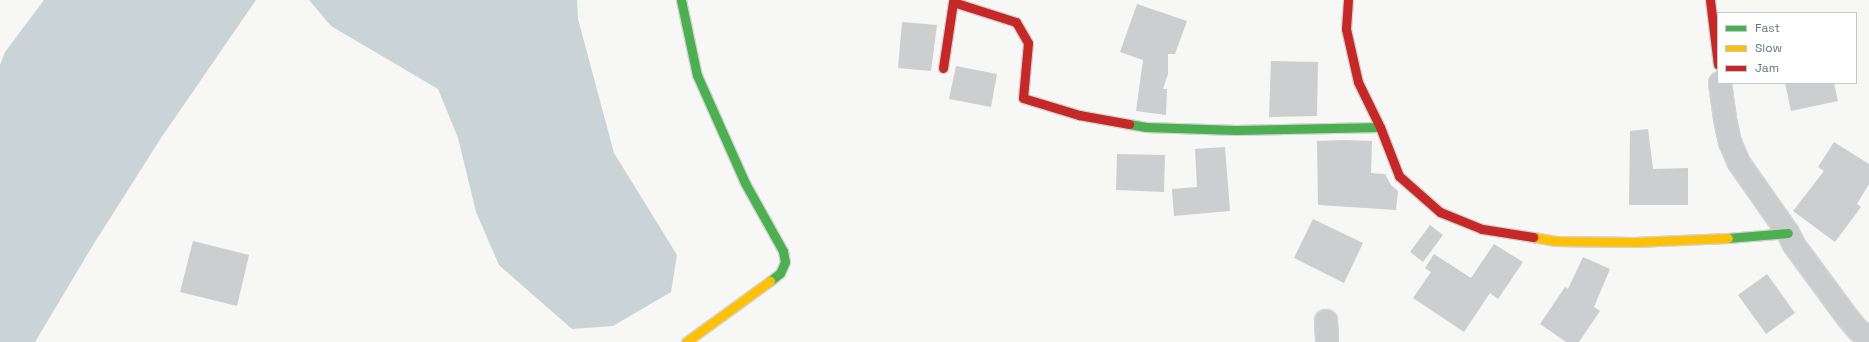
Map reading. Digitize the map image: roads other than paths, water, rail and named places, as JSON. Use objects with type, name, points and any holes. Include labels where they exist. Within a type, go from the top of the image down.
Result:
[{"type":"street","points":[[681,0],[697,75],[745,183],[783,251],[785,262],[780,273],[686,342]]},
{"type":"street","points":[[1348,0],[1346,29],[1358,82],[1380,127],[1400,176],[1440,212],[1482,229],[1564,241],[1635,242],[1760,236],[1788,232]]},
{"type":"street","points":[[1710,0],[1717,57]]},
{"type":"street","points":[[943,68],[953,2],[1016,22],[1028,44],[1023,98],[1079,115],[1146,127],[1236,130],[1380,127]]},
{"type":"street","points":[[1720,84],[1724,119],[1730,142],[1739,162],[1788,232],[1794,245],[1847,317],[1858,330],[1869,338]]}]
